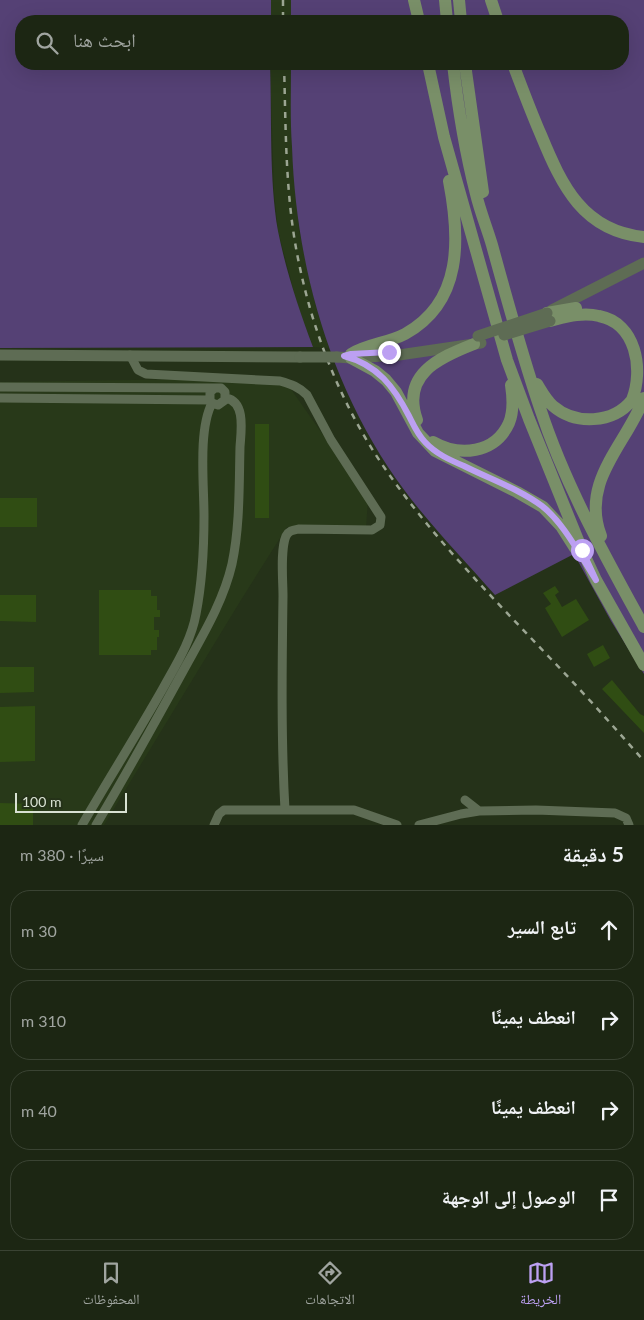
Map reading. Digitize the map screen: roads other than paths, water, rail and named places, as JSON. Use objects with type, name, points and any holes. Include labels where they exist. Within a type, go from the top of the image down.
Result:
[{"type":"main road","points":[[414,0],[418,15]]},
{"type":"main road","points":[[445,0],[446,15]]},
{"type":"main road","points":[[459,0],[460,15]]},
{"type":"main road","points":[[491,0],[496,15]]},
{"type":"main road","points":[[429,70],[444,137],[507,360],[536,437],[596,580]]},
{"type":"main road","points":[[454,70],[462,127],[479,206],[487,227],[540,410],[588,522],[644,627]]},
{"type":"main road","points":[[466,70],[487,227]]},
{"type":"main road","points":[[515,70],[554,166],[570,195],[586,212],[606,226],[621,232],[644,237]]},
{"type":"main road","points":[[346,356],[393,340],[407,333],[434,309],[446,289],[454,262],[456,232],[454,207],[444,153],[444,137]]},
{"type":"main road","points":[[548,317],[575,308],[604,312],[621,319],[635,333],[644,349]]},
{"type":"main road","points":[[524,357],[546,398],[560,411],[570,416],[590,420],[604,417],[616,413],[632,400],[640,383],[643,364],[636,342],[624,326],[606,318],[586,314],[548,317]]},
{"type":"main road","points":[[474,341],[431,364],[415,388],[413,405],[417,420],[423,432],[431,441],[440,446],[462,452],[473,451],[484,448],[502,434],[509,423],[513,398],[507,360]]},
{"type":"main road","points":[[409,416],[409,398],[414,379],[428,360],[447,348],[474,341]]},
{"type":"main road","points":[[346,356],[374,370],[386,380],[396,392],[418,433],[435,451],[518,492],[543,507],[561,526],[596,580],[644,665]]},
{"type":"main road","points":[[630,426],[644,387]]},
{"type":"main road","points":[[617,578],[598,530],[595,499],[611,457],[644,398]]},
{"type":"street","points":[[346,356],[474,341],[548,317],[644,263]]},
{"type":"street","points":[[575,308],[644,271]]},
{"type":"street","points":[[0,355],[300,357],[398,355],[447,348]]},
{"type":"street","points":[[130,355],[138,370],[146,374],[280,381],[296,386],[307,395],[331,440],[381,517],[380,525],[372,530],[299,529],[290,531],[286,536],[283,552],[283,768],[285,810]]},
{"type":"street","points":[[0,386],[215,388],[224,390],[226,398]]},
{"type":"street","points":[[82,825],[140,730],[182,654],[191,632],[196,615],[202,559],[204,429],[211,401],[210,392],[215,388]]},
{"type":"street","points":[[0,398],[211,401],[221,404],[226,398]]},
{"type":"street","points":[[96,825],[143,745],[211,620],[230,572],[238,521],[241,430],[238,406],[236,402],[226,398]]},
{"type":"street","points":[[465,800],[479,811]]},
{"type":"street","points":[[214,825],[219,814],[224,810],[354,810],[397,825]]},
{"type":"street","points":[[419,825],[479,811],[536,810],[615,813],[626,818],[628,825]]},
{"type":"railway","points":[[283,0],[283,15]]},
{"type":"railway","points":[[284,70],[291,217],[300,268],[306,295],[323,347],[344,398],[357,423],[386,470],[423,520],[485,590],[586,696],[644,761]]}]
